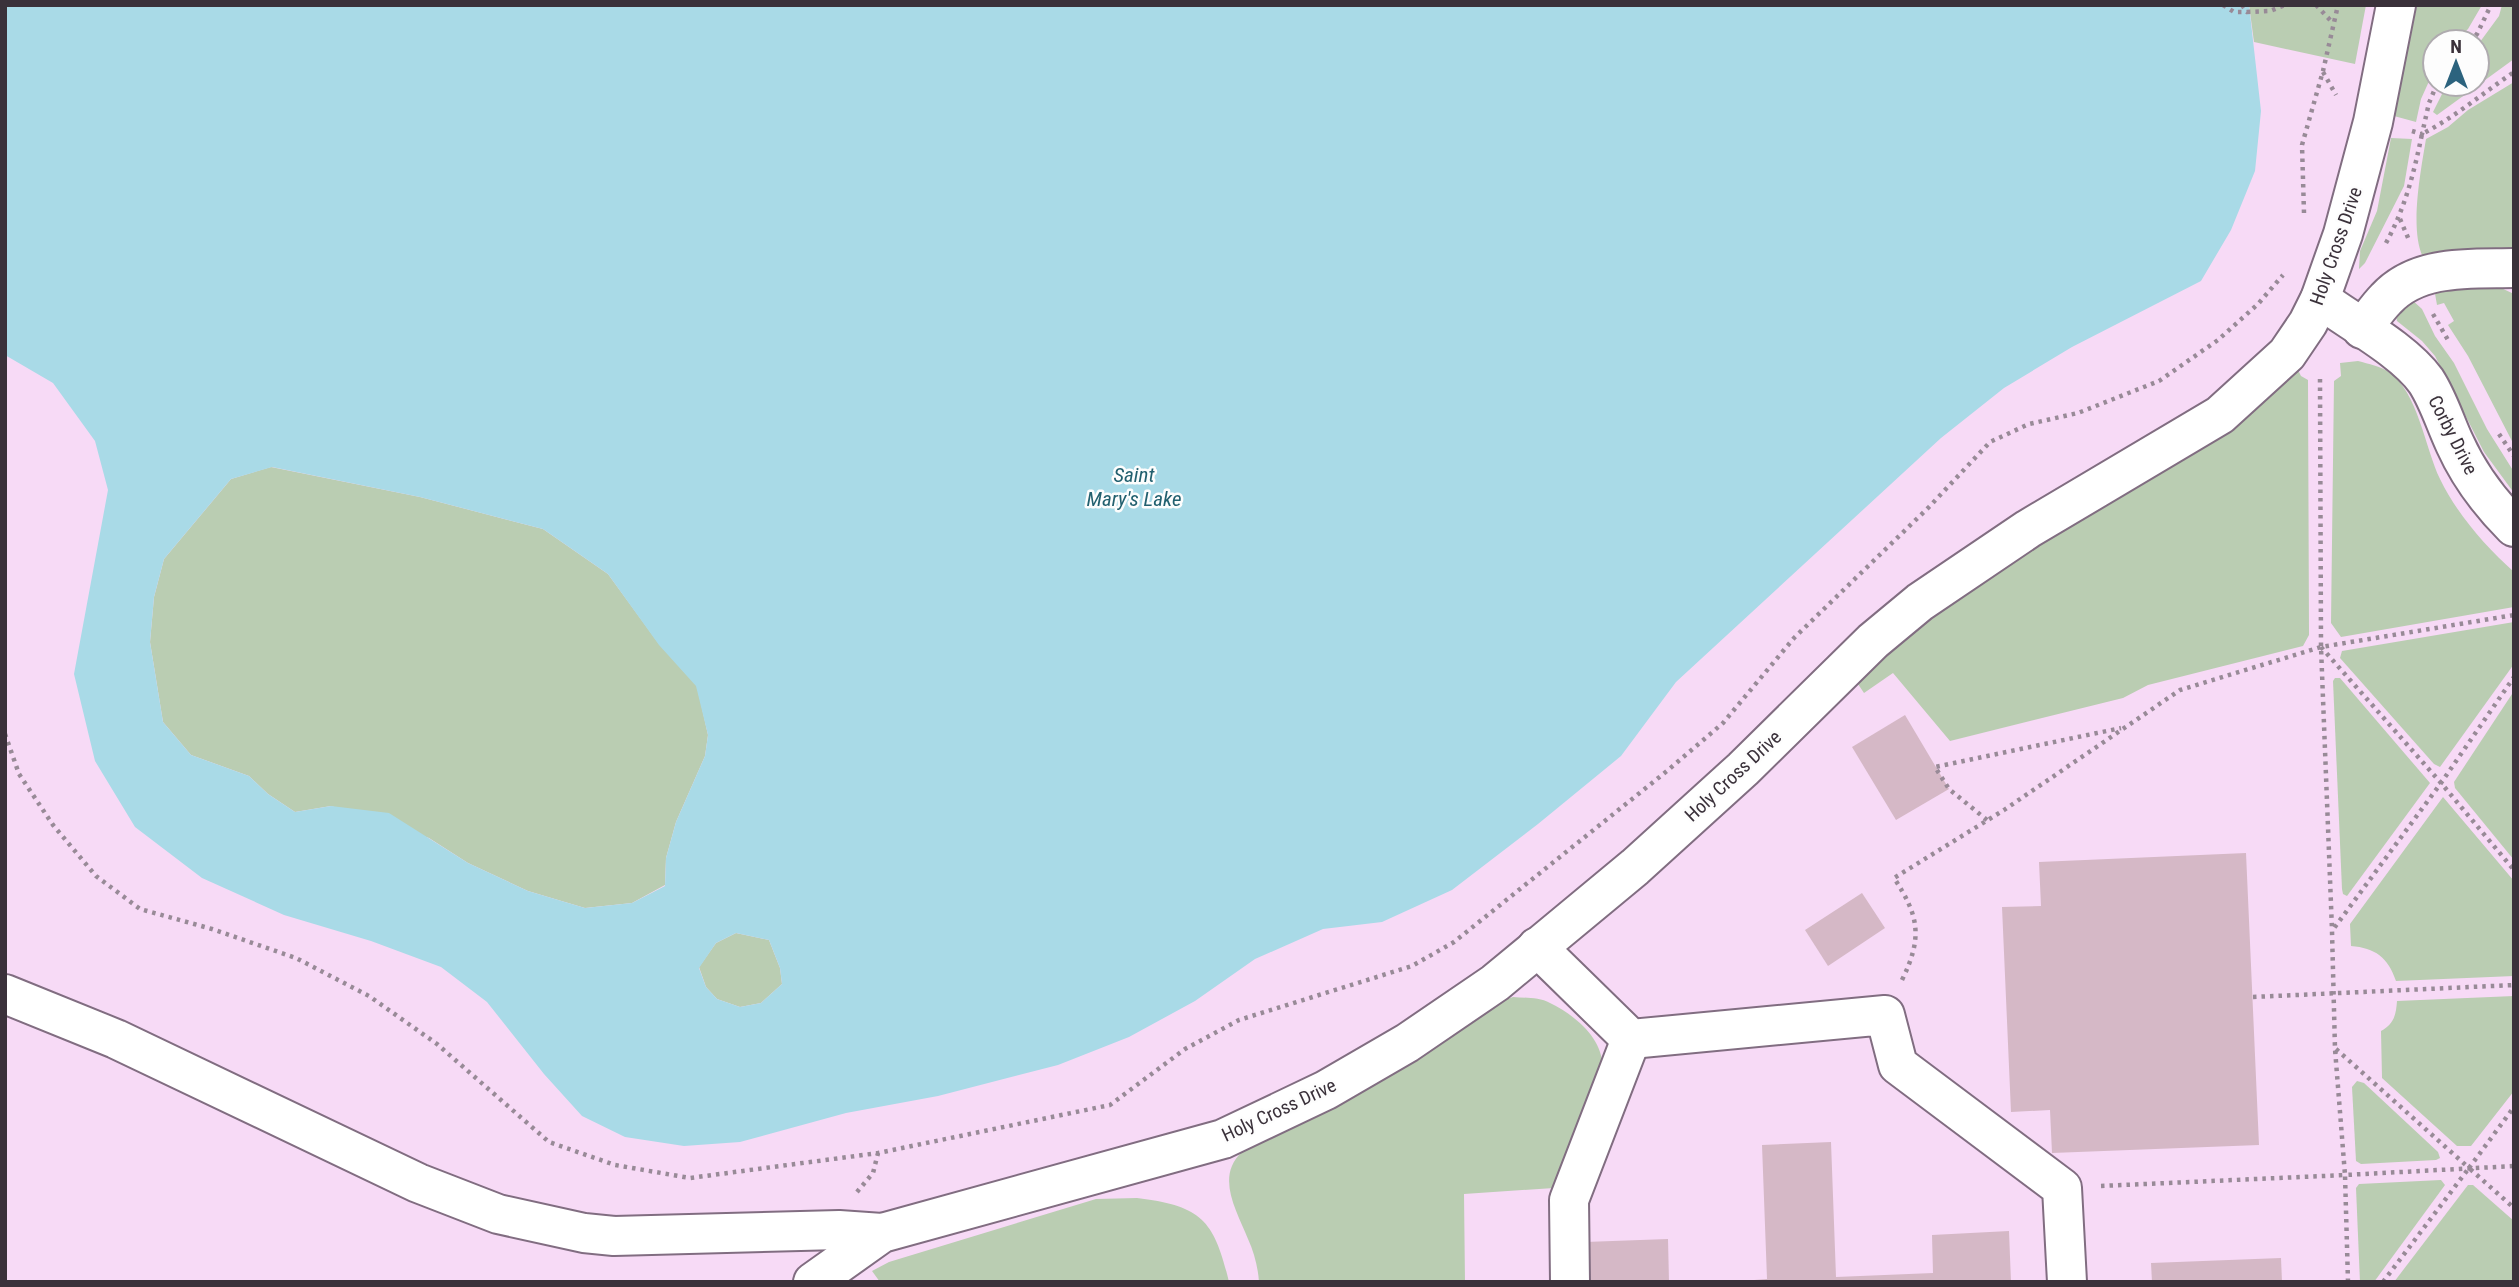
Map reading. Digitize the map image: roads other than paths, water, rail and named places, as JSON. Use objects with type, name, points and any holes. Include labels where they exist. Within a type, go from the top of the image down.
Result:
[{"type":"street","name":"Holy Cross Drive","points":[[813,1282],[847,1255],[882,1233],[1223,1139],[1326,1090],[1407,1043],[1495,983],[1635,867],[1724,787],[1873,641],[1920,602],[2028,529],[2220,415],[2287,354],[2320,299],[2343,234],[2373,122],[2396,5]]},
{"type":"street","points":[[2362,329],[2387,297],[2418,278],[2456,269],[2514,268]]},
{"type":"street","name":"Corby Drive","points":[[2320,299],[2393,349],[2424,379],[2436,398],[2456,447],[2469,470],[2497,510],[2514,527]]},
{"type":"street","points":[[1537,947],[1632,1039],[1885,1015],[1898,1065],[2062,1188],[2067,1282]]},
{"type":"street","points":[[5,994],[116,1039],[418,1183],[498,1214],[584,1233],[614,1236],[839,1230],[882,1233]]},
{"type":"street","points":[[1570,1282],[1569,1200],[1632,1039]]},
{"type":"water","name":"Saint Mary's Lake","points":[[5,5],[2249,5],[2261,111],[2255,171],[2231,230],[2201,281],[2072,347],[2004,388],[1941,438],[1676,682],[1621,756],[1452,890],[1382,922],[1323,929],[1255,959],[1195,1001],[1129,1037],[1058,1065],[938,1096],[846,1113],[740,1142],[684,1146],[625,1137],[582,1116],[544,1074],[487,1002],[441,967],[371,941],[284,915],[202,878],[135,827],[95,761],[74,674],[108,490],[95,441],[53,383],[5,355]],"holes":[[[272,467],[420,497],[543,529],[608,574],[659,645],[696,686],[708,735],[705,756],[676,822],[666,858],[665,886],[632,903],[585,908],[528,891],[468,863],[389,813],[331,806],[295,812],[268,794],[249,776],[191,755],[163,722],[150,642],[154,597],[164,559],[231,479]],[[736,933],[769,940],[780,968],[782,984],[761,1003],[740,1007],[717,999],[706,987],[699,968],[716,943]]]}]
